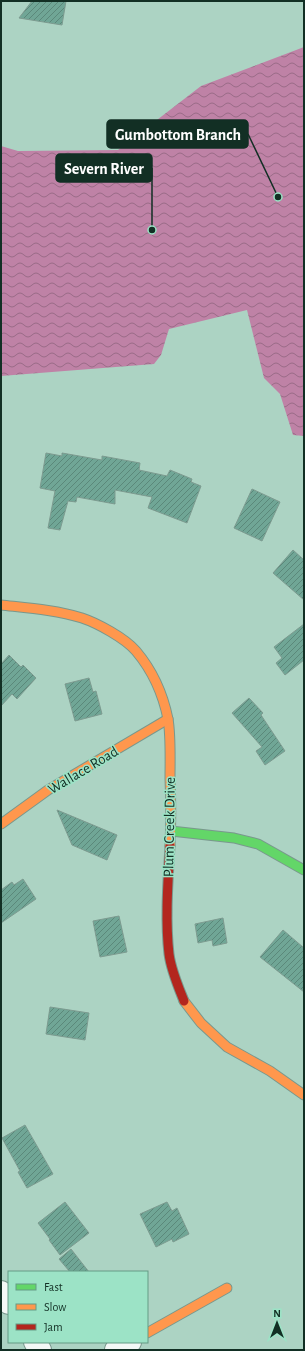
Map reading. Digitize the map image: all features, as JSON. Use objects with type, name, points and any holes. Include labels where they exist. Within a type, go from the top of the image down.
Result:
[{"type":"street","name":"Plum Creek Drive","points":[[1,605],[46,610],[82,618],[99,625],[117,636],[135,650],[153,676],[168,719],[171,831],[168,881],[168,932],[169,955],[175,978],[185,1002],[201,1023],[226,1047],[270,1071],[304,1095]]},
{"type":"street","name":"Wallace Road","points":[[1,824],[48,790],[168,719]]},
{"type":"street","points":[[171,831],[234,838],[258,844],[304,870]]},
{"type":"street","points":[[148,1332],[226,1288]]},
{"type":"street","points":[[1,1292],[8,1302]]},
{"type":"street","points":[[116,1350],[128,1343]]},
{"type":"water","points":[[304,47],[304,436],[293,435],[280,394],[264,378],[247,310],[169,329],[161,355],[154,364],[1,376],[1,146],[18,151],[118,150],[201,86]]},
{"type":"building","points":[[32,1],[66,1],[62,25],[19,18]]},
{"type":"building","points":[[46,453],[62,456],[62,453],[102,460],[102,456],[140,463],[139,470],[167,476],[170,470],[192,479],[191,482],[201,486],[187,523],[148,508],[152,497],[115,490],[115,504],[77,497],[76,502],[68,501],[60,530],[48,528],[55,491],[40,488]]},
{"type":"building","points":[[252,489],[280,502],[262,541],[234,528]]},
{"type":"building","points":[[293,550],[304,560],[304,600],[273,573]]},
{"type":"building","points":[[304,624],[304,660],[285,675],[276,663],[282,658],[274,647]]},
{"type":"building","points":[[9,655],[21,667],[23,665],[36,678],[17,699],[12,694],[1,706],[1,664]]},
{"type":"building","points":[[89,678],[93,692],[96,691],[102,714],[75,721],[65,684]]},
{"type":"building","points":[[249,698],[263,713],[261,715],[285,751],[265,765],[256,751],[262,747],[232,713]]},
{"type":"building","points":[[57,810],[117,835],[107,860],[72,845]]},
{"type":"building","points":[[23,879],[36,899],[1,923],[1,890],[12,882],[14,885]]},
{"type":"building","points":[[119,916],[127,952],[100,957],[93,921]]},
{"type":"building","points":[[223,918],[227,943],[213,946],[212,940],[198,943],[195,924]]},
{"type":"building","points":[[283,930],[304,948],[304,992],[260,957]]},
{"type":"building","points":[[50,1007],[89,1013],[85,1040],[46,1034]]},
{"type":"building","points":[[25,1125],[53,1174],[27,1188],[18,1172],[20,1171],[2,1138]]},
{"type":"building","points":[[65,1202],[89,1233],[60,1255],[38,1223]]},
{"type":"building","points":[[167,1202],[172,1211],[177,1208],[189,1234],[173,1242],[172,1239],[156,1247],[140,1214]]},
{"type":"building","points":[[71,1249],[88,1271],[69,1271],[59,1259]]},
{"type":"traffic: fast","points":[[171,831],[234,838],[258,844],[304,870]]},
{"type":"traffic: slow","points":[[1,605],[52,611],[88,620],[103,627],[125,641],[142,658],[156,683],[163,700],[168,719],[170,733],[170,846]]},
{"type":"traffic: slow","points":[[1,824],[48,790],[168,719]]},
{"type":"traffic: slow","points":[[184,1001],[201,1023],[227,1047],[270,1071],[304,1095]]},
{"type":"traffic: slow","points":[[148,1332],[227,1288]]},
{"type":"traffic: jam","points":[[170,846],[167,914],[169,954],[173,972],[184,1001]]},
{"type":"place","name":"Gumbottom Branch","points":[[278,197]]},
{"type":"place","name":"Severn River","points":[[152,230]]}]
